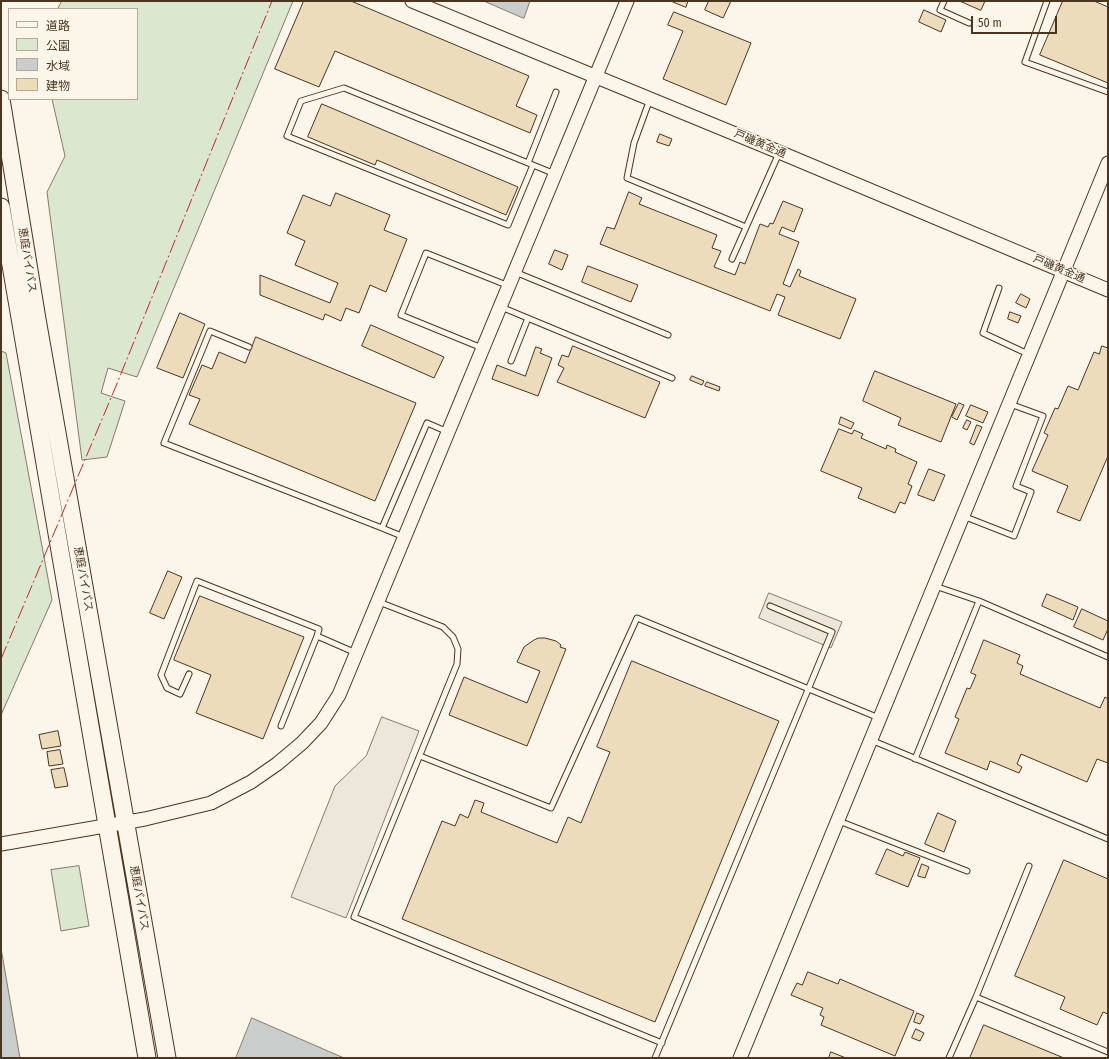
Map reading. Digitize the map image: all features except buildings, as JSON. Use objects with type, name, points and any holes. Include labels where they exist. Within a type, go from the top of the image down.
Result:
[{"type":"highway","name":"恵庭バイパス","points":[[1,99],[39,327],[167,1058]]},
{"type":"highway","name":"恵庭バイパス","points":[[1,207],[147,1058]]},
{"type":"street","name":"戸磯黄金通","points":[[412,1],[650,98],[1108,290]]},
{"type":"street","points":[[1,844],[126,823],[211,803],[251,782],[277,764],[302,744],[321,723],[340,695],[627,1]]},
{"type":"street","points":[[740,1058],[1108,163]]},
{"type":"lane","points":[[944,1],[940,10],[969,23]]},
{"type":"lane","points":[[1047,1],[1024,62],[1108,92]]},
{"type":"lane","points":[[555,174],[530,164],[344,88],[301,101],[287,136],[508,225],[530,164],[556,92]]},
{"type":"lane","points":[[650,98],[634,143],[627,178],[746,226]]},
{"type":"lane","points":[[732,259],[779,152]]},
{"type":"lane","points":[[483,348],[401,315],[426,253],[509,286]]},
{"type":"lane","points":[[514,272],[668,335]]},
{"type":"lane","points":[[999,288],[983,333],[1029,354]]},
{"type":"lane","points":[[500,306],[672,378]]},
{"type":"lane","points":[[511,361],[528,318]]},
{"type":"lane","points":[[249,348],[210,331],[164,443],[405,537]]},
{"type":"lane","points":[[963,516],[1014,536],[1031,492],[1016,486],[1043,416],[1009,403]]},
{"type":"lane","points":[[382,528],[427,423],[448,432]]},
{"type":"lane","points":[[189,674],[180,694],[167,688],[161,675],[197,581],[319,629],[281,726]]},
{"type":"lane","points":[[935,586],[979,601],[1108,657]]},
{"type":"lane","points":[[914,758],[979,601]]},
{"type":"lane","points":[[378,602],[443,627],[453,637],[458,649],[457,664],[354,917],[662,1043]]},
{"type":"lane","points":[[655,1058],[832,632],[770,606]]},
{"type":"lane","points":[[420,756],[551,808],[637,618],[880,718]]},
{"type":"lane","points":[[317,636],[357,653]]},
{"type":"lane","points":[[871,740],[1108,839]]},
{"type":"lane","points":[[838,820],[967,871]]},
{"type":"lane","points":[[949,1058],[976,997],[1029,866]]},
{"type":"lane","points":[[976,997],[1108,1052]]},
{"type":"green space","points":[[62,1],[293,1],[137,377],[108,368],[101,393],[125,401],[107,457],[82,460],[47,192],[65,156],[52,100],[138,100],[138,8],[58,8]]},
{"type":"green space","points":[[1,351],[6,353],[52,600],[1,715]]},
{"type":"green space","points":[[79,866],[89,926],[61,931],[51,870]]},
{"type":"shaded area","points":[[769,593],[842,622],[831,648],[759,618]]},
{"type":"shaded area","points":[[382,717],[419,731],[346,918],[291,897],[335,786],[366,756]]},
{"type":"water","points":[[484,1],[530,1],[524,18]]},
{"type":"water","points":[[1,948],[20,1058],[1,1058]]},
{"type":"water","points":[[252,1018],[344,1058],[236,1058]]},
{"type":"power","points":[[1,659],[116,386],[272,1]]}]
